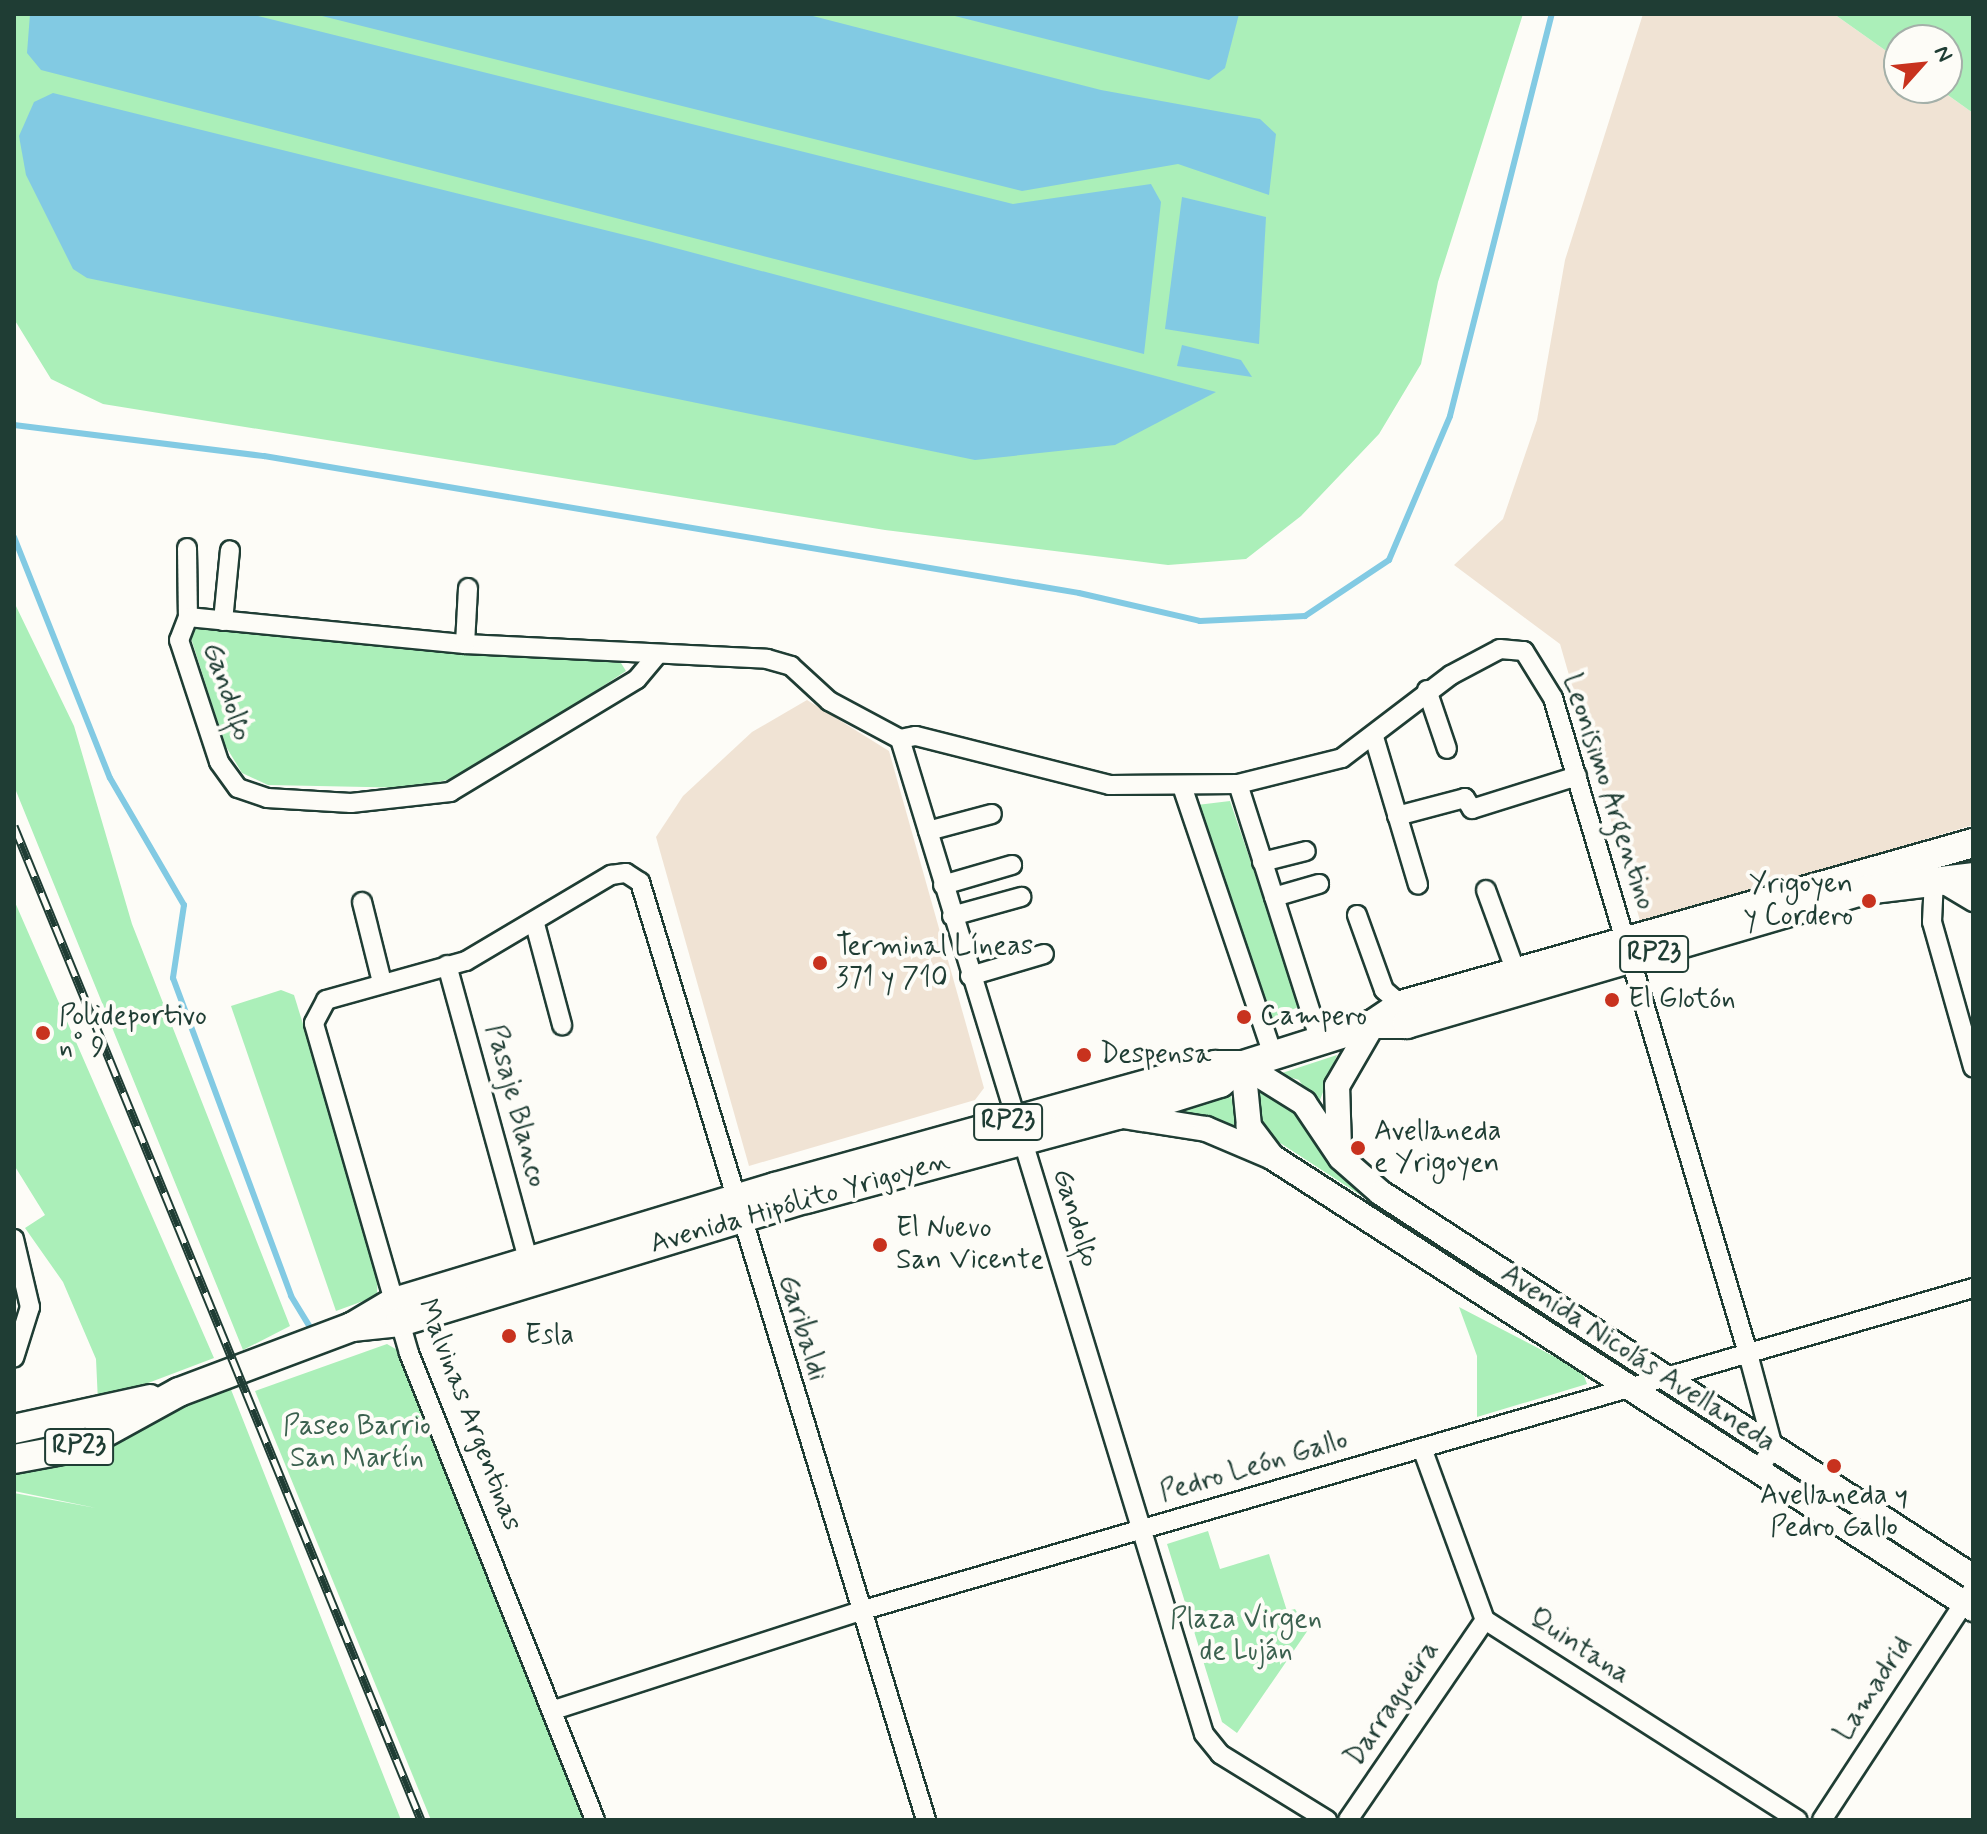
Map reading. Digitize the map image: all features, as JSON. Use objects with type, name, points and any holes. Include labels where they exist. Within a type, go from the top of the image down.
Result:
[{"type":"main road","name":"Avenida Hipólito Yrigoyen","points":[[1373,1024],[1407,1024],[1630,950],[1930,866],[1973,843]]},
{"type":"main road","name":"Avenida Hipólito Yrigoyen","points":[[1930,866],[1973,877]]},
{"type":"main road","name":"Avenida Hipólito Yrigoyen","points":[[397,1312],[529,1262],[1019,1130],[1215,1065],[1243,1065],[1373,1024],[1401,1005],[1516,972],[1630,950]]},
{"type":"main road","points":[[1341,1158],[1337,1086],[1373,1024]]},
{"type":"main road","name":"Avenida Hipólito Yrigoyen","points":[[1019,1130],[1118,1115],[1220,1083],[1243,1065]]},
{"type":"main road","name":"Avenida Nicolás Avellaneda","points":[[1243,1065],[1304,1103],[1341,1158],[1381,1193],[1973,1577]]},
{"type":"main road","name":"Avenida Nicolás Avellaneda","points":[[1243,1065],[1249,1126],[1272,1157]]},
{"type":"main road","name":"Avenida Nicolás Avellaneda","points":[[1118,1115],[1206,1129],[1272,1157],[1758,1471],[1970,1600]]},
{"type":"main road","name":"Avenida Hipólito Yrigoyen","points":[[14,1459],[79,1447],[179,1392],[302,1343],[736,1208]]},
{"type":"main road","name":"Avenida Hipólito Yrigoyen","points":[[14,1429],[179,1392]]},
{"type":"street","points":[[187,548],[188,617]]},
{"type":"street","points":[[223,621],[230,550]]},
{"type":"street","points":[[465,644],[468,588]]},
{"type":"street","name":"Gandolfo","points":[[657,655],[637,679],[450,792],[351,803],[267,798],[238,788],[219,762],[179,640],[188,617],[465,644],[657,655],[791,666],[829,701],[900,739],[1204,1734],[1220,1754],[1327,1820]]},
{"type":"street","name":"Leonisimo Argentino","points":[[900,739],[916,736],[1071,777],[1183,789],[1238,784],[1342,758],[1427,690],[1500,649],[1524,651],[1543,675],[1577,776],[1773,1447]]},
{"type":"street","points":[[1427,690],[1447,749]]},
{"type":"street","points":[[1374,737],[1418,885]]},
{"type":"street","points":[[1397,816],[1465,798],[1472,809],[1577,776]]},
{"type":"street","points":[[1238,784],[1320,1041]]},
{"type":"street","points":[[1183,789],[1273,1055]]},
{"type":"street","points":[[928,831],[992,814]]},
{"type":"street","points":[[1262,862],[1306,851]]},
{"type":"street","points":[[943,885],[1012,865]]},
{"type":"street","points":[[1930,866],[1973,902]]},
{"type":"street","points":[[1930,866],[1932,922],[1973,1067]]},
{"type":"street","name":"Garibaldi","points":[[535,924],[611,875],[640,882],[736,1208],[926,1820]]},
{"type":"street","points":[[1274,897],[1319,884]]},
{"type":"street","points":[[1486,890],[1516,972]]},
{"type":"street","points":[[952,916],[1021,897]]},
{"type":"street","points":[[362,902],[382,982],[447,965],[535,924],[562,1025]]},
{"type":"street","points":[[1357,915],[1384,990],[1401,1005]]},
{"type":"street","points":[[970,976],[1044,954]]},
{"type":"street","name":"Pasaje Blanco","points":[[447,965],[529,1262]]},
{"type":"street","name":"Malvinas Argentinas","points":[[382,982],[326,1000],[314,1023],[397,1312],[595,1820]]},
{"type":"street","points":[[14,1239],[30,1307],[14,1358]]},
{"type":"street","name":"Pedro León Gallo","points":[[554,1710],[860,1611],[1747,1350],[1973,1288]]},
{"type":"street","points":[[1758,1471],[1773,1447]]},
{"type":"street","name":"Quintana","points":[[1422,1448],[1472,1601],[1485,1620],[1798,1820]]},
{"type":"street","name":"Lamadrid","points":[[1822,1820],[1970,1600]]},
{"type":"street","name":"Darragueira","points":[[1348,1820],[1485,1620]]},
{"type":"shaded area","points":[[1643,14],[1834,14],[1883,49],[1883,104],[1960,104],[1973,113],[1973,825],[1641,924],[1560,644],[1454,565],[1503,519],[1537,420],[1565,260]]},
{"type":"shaded area","name":"Terminal Líneas 371 y 710","points":[[807,700],[889,751],[984,1088],[975,1100],[749,1166],[656,837],[683,796],[752,732]]},
{"type":"green space","points":[[14,14],[1523,14],[1438,282],[1421,364],[1379,434],[1301,516],[1246,559],[1168,565],[885,530],[103,404],[51,379],[14,319]]},
{"type":"green space","points":[[1834,14],[1973,14],[1973,113],[1960,104],[1963,104],[1963,24],[1883,24],[1883,49]]},
{"type":"green space","points":[[14,602],[74,726],[132,924],[290,1326],[243,1350],[14,786]]},
{"type":"green space","points":[[194,628],[621,663],[626,671],[469,774],[416,788],[268,785],[242,773],[225,745],[190,635]]},
{"type":"green space","points":[[1230,801],[1300,1006],[1273,1019],[1197,805]]},
{"type":"green space","name":"Polideportivo n° 9","points":[[14,900],[214,1358],[98,1402],[96,1359],[63,1282],[25,1228],[45,1215],[14,1165]]},
{"type":"green space","points":[[281,990],[294,995],[378,1266],[377,1296],[336,1311],[231,1006]]},
{"type":"green space","points":[[1337,1055],[1317,1108],[1299,1080],[1279,1074]]},
{"type":"green space","points":[[1255,1081],[1300,1112],[1339,1175],[1365,1198],[1274,1139],[1261,1124]]},
{"type":"green space","points":[[1228,1087],[1242,1133],[1161,1107]]},
{"type":"green space","points":[[1459,1307],[1582,1371],[1587,1384],[1477,1417],[1477,1356]]},
{"type":"green space","name":"Paseo Barrio San Martín","points":[[387,1344],[399,1351],[589,1820],[431,1820],[255,1391]]},
{"type":"green space","points":[[230,1387],[401,1820],[14,1820],[14,1493],[96,1508],[14,1491],[14,1468]]},
{"type":"green space","name":"Plaza Virgen de Luján","points":[[1208,1531],[1220,1569],[1269,1554],[1287,1611],[1295,1609],[1308,1630],[1237,1733],[1222,1722],[1167,1544]]},
{"type":"water","points":[[30,14],[250,14],[1013,204],[1151,184],[1161,202],[1144,354],[41,70],[27,53]]},
{"type":"water","points":[[314,14],[805,14],[1101,90],[1260,119],[1276,134],[1269,195],[1178,164],[1022,191]]},
{"type":"water","points":[[947,14],[1239,14],[1225,68],[1209,80]]},
{"type":"water","points":[[53,93],[649,241],[1216,392],[1115,445],[975,460],[87,278],[73,269],[26,175],[19,136],[34,102]]},
{"type":"water","points":[[1182,197],[1266,217],[1259,344],[1165,329]]},
{"type":"water","points":[[1182,345],[1241,360],[1252,377],[1177,366]]},
{"type":"waterway","points":[[14,425],[264,456],[1079,593],[1200,621],[1305,616],[1389,560],[1450,416],[1552,14]]},
{"type":"waterway","points":[[14,537],[110,778],[184,905],[173,978],[291,1296],[313,1332]]},
{"type":"railway","points":[[14,826],[421,1820]]},
{"type":"place","name":"Yrigoyen y Cordero","points":[[1869,901]]},
{"type":"place","name":"Terminal Líneas 371 y 710","points":[[820,963]]},
{"type":"place","name":"El Glotón","points":[[1612,1000]]},
{"type":"place","name":"Campero","points":[[1244,1017]]},
{"type":"place","name":"Polideportivo n° 9","points":[[43,1033]]},
{"type":"place","name":"Despensa","points":[[1084,1055]]},
{"type":"place","name":"Avellaneda e Yrigoyen","points":[[1358,1148]]},
{"type":"place","name":"El Nuevo San Vicente","points":[[880,1245]]},
{"type":"place","name":"Esla","points":[[509,1336]]},
{"type":"place","name":"Avellaneda y Pedro Gallo","points":[[1834,1466]]}]
